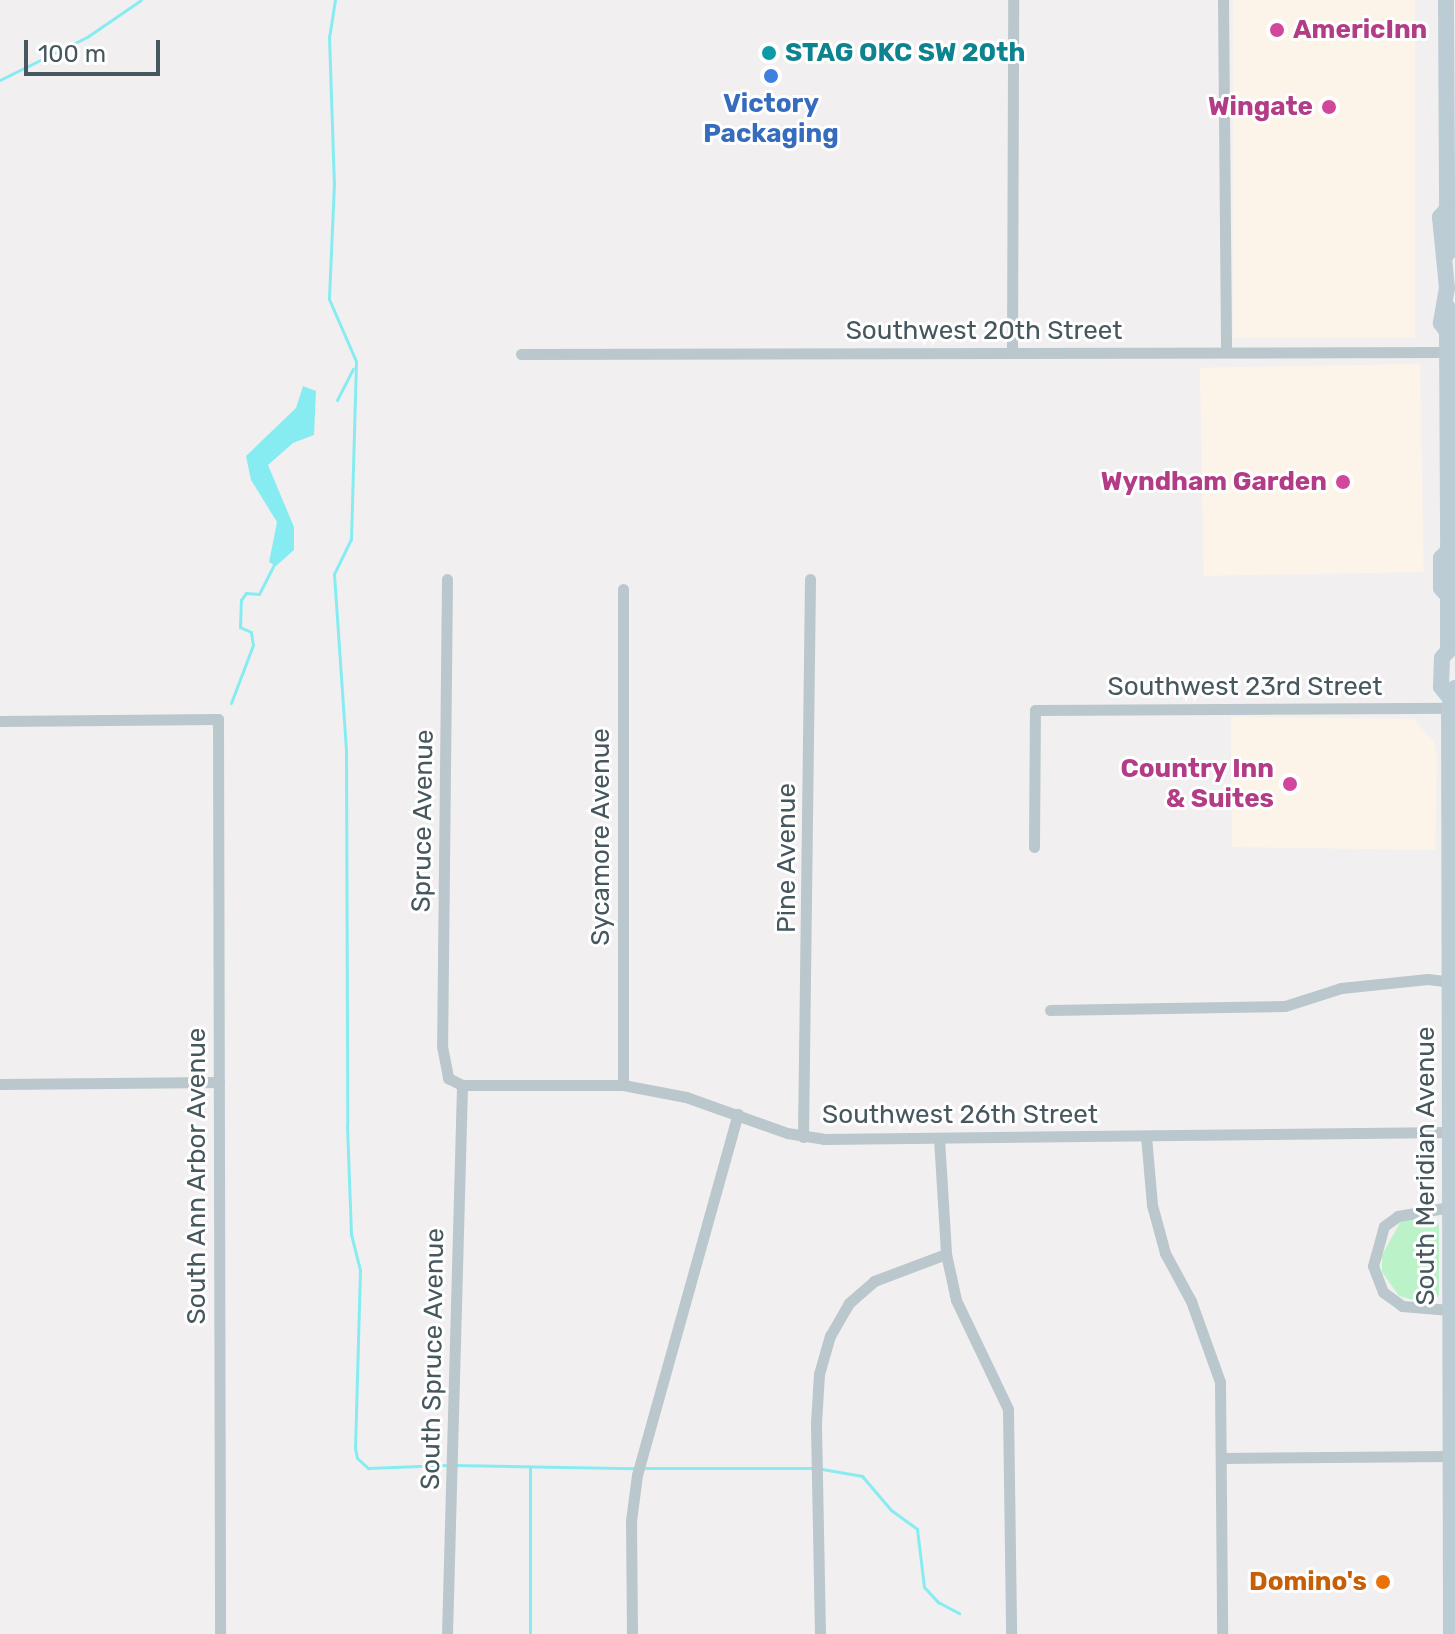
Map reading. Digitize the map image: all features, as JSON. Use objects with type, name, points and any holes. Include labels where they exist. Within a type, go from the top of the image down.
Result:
[{"type":"main road","name":"South Meridian Avenue","points":[[1446,0],[1449,201],[1440,217],[1440,246],[1447,254],[1450,296],[1440,313],[1447,332],[1452,525],[1448,551],[1441,558],[1441,588],[1453,590],[1452,655],[1442,658],[1441,687],[1452,700],[1451,1634]]},
{"type":"street","points":[[1012,353],[1013,0]]},
{"type":"street","points":[[1223,0],[1226,352]]},
{"type":"street","name":"Southwest 20th Street","points":[[521,354],[1447,352]]},
{"type":"street","name":"Spruce Avenue","points":[[447,579],[445,1063],[448,1078],[462,1085]]},
{"type":"street","name":"Pine Avenue","points":[[803,1137],[810,579]]},
{"type":"street","name":"Sycamore Avenue","points":[[623,589],[623,1085]]},
{"type":"street","name":"Southwest 23rd Street","points":[[1034,847],[1035,710],[1452,700]]},
{"type":"street","name":"South Ann Arbor Avenue","points":[[0,721],[218,719],[220,1634]]},
{"type":"street","points":[[1050,1010],[1285,1006],[1341,988],[1452,982]]},
{"type":"street","points":[[0,1084],[183,1086],[219,1082]]},
{"type":"street","name":"Southwest 26th Street","points":[[462,1085],[623,1085],[738,1114],[803,1137],[1450,1132]]},
{"type":"street","name":"South Spruce Avenue","points":[[447,1634],[462,1085]]},
{"type":"street","points":[[632,1634],[631,1521],[637,1475],[738,1114]]},
{"type":"street","points":[[1146,1136],[1161,1241],[1220,1382],[1224,1458],[1222,1634]]},
{"type":"street","points":[[939,1138],[946,1254],[956,1300],[1008,1409],[1011,1634]]},
{"type":"street","points":[[1450,1207],[1422,1209],[1391,1221],[1376,1245],[1373,1266],[1383,1292],[1402,1306],[1450,1310]]},
{"type":"street","points":[[820,1634],[819,1374],[830,1336],[849,1303],[874,1281],[946,1254]]},
{"type":"street","points":[[1224,1458],[1451,1456]]},
{"type":"shaded area","points":[[1233,0],[1415,0],[1415,338],[1233,338]]},
{"type":"shaded area","points":[[1420,364],[1424,572],[1204,576],[1200,368]]},
{"type":"shaded area","points":[[1231,717],[1413,719],[1434,742],[1437,756],[1435,850],[1232,847]]},
{"type":"green space","points":[[1429,1214],[1439,1225],[1439,1295],[1432,1305],[1399,1296],[1382,1272],[1382,1255],[1401,1221]]},
{"type":"water","points":[[303,386],[316,391],[314,435],[293,443],[268,465],[294,527],[294,550],[276,566],[269,562],[277,522],[251,480],[246,456],[296,408]]},
{"type":"waterway","points":[[0,80],[87,37],[141,0]]},
{"type":"waterway","points":[[335,0],[329,36],[334,183],[329,299],[356,361],[351,539],[334,574],[346,751],[347,1125],[351,1234],[360,1270],[355,1448],[357,1458],[368,1468],[446,1465]]},
{"type":"waterway","points":[[337,400],[353,369]]},
{"type":"waterway","points":[[231,703],[253,645],[251,632],[240,627],[241,600],[246,593],[259,594],[275,562]]},
{"type":"waterway","points":[[454,1465],[634,1468]]},
{"type":"waterway","points":[[530,1467],[530,1634]]},
{"type":"waterway","points":[[642,1468],[814,1468]]},
{"type":"waterway","points":[[822,1469],[862,1476],[891,1510],[917,1529],[924,1587],[938,1602],[959,1613]]},
{"type":"place","name":"AmericInn","points":[[1277,30]]},
{"type":"place","name":"STAG OKC SW 20th","points":[[769,53]]},
{"type":"place","name":"Victory Packaging","points":[[771,76]]},
{"type":"place","name":"Wingate","points":[[1329,107]]},
{"type":"place","name":"Wyndham Garden","points":[[1343,482]]},
{"type":"place","name":"Country Inn & Suites","points":[[1290,784]]},
{"type":"place","name":"Domino's","points":[[1383,1582]]}]
